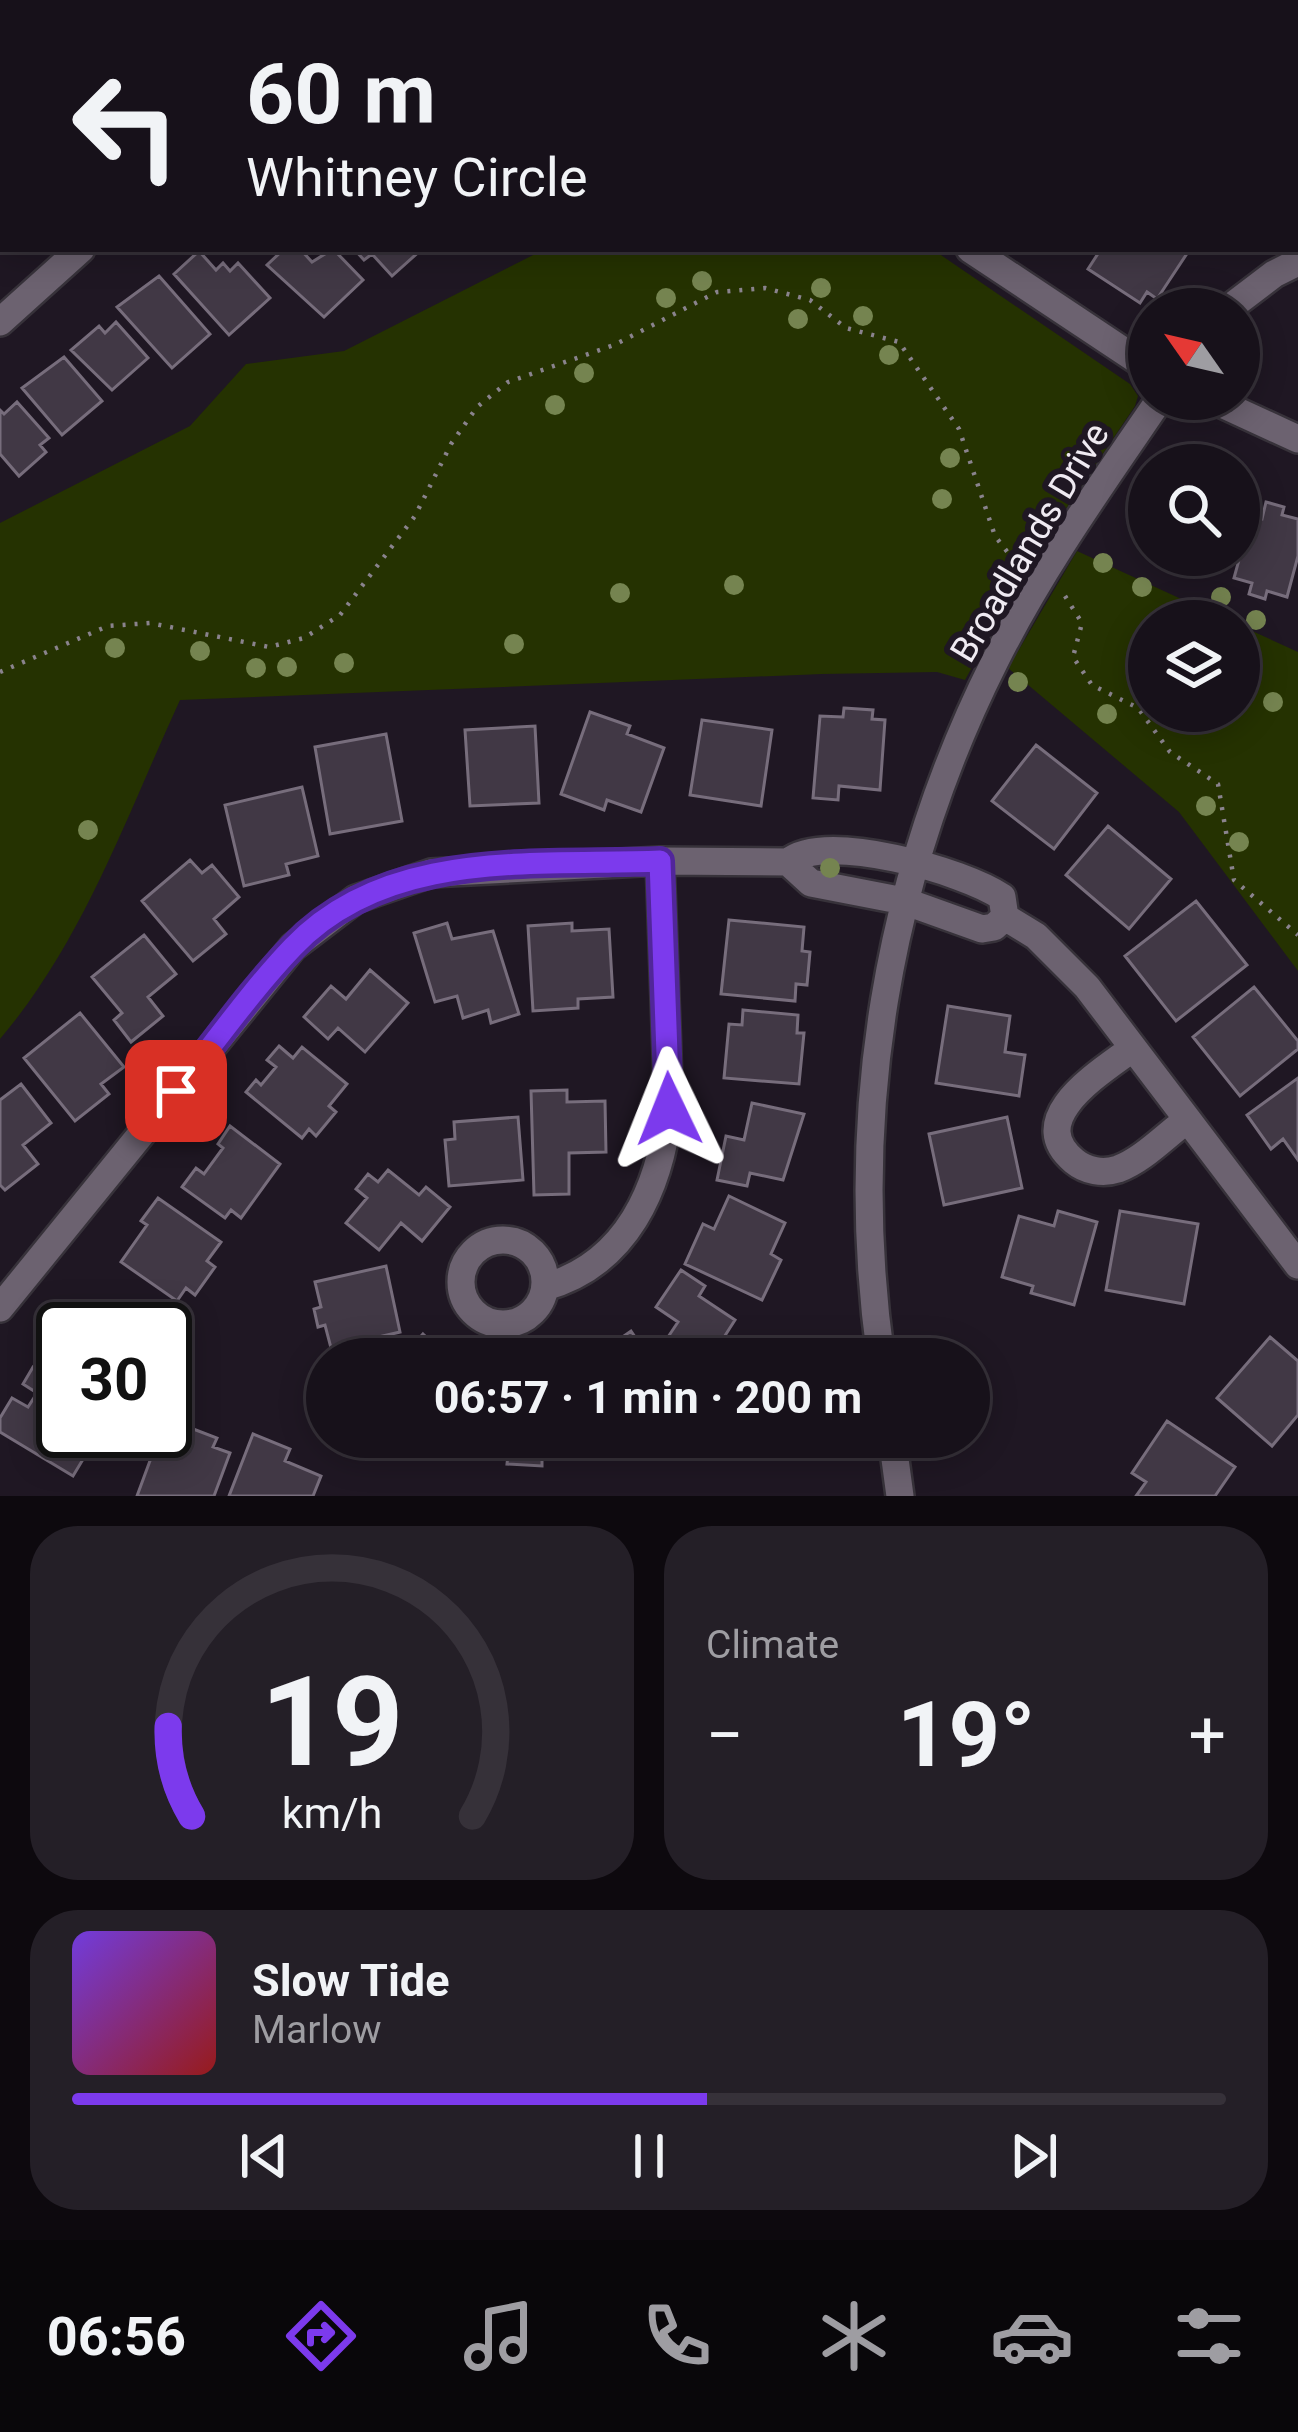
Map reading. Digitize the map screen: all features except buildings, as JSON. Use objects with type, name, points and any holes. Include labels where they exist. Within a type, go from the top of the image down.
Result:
[{"type":"street","points":[[0,322],[78,252]]},
{"type":"street","points":[[975,252],[1128,354]]},
{"type":"street","points":[[1256,288],[1298,262]]},
{"type":"street","name":"Broadlands Drive","points":[[879,1338],[868,1220],[868,1139],[880,1019],[913,864],[962,730],[1040,578],[1146,420]]},
{"type":"street","points":[[1256,420],[1298,439]]},
{"type":"street","points":[[0,1308],[293,947],[326,918],[392,883],[431,873],[660,861],[788,862],[801,851],[817,849],[913,864],[993,891],[1007,906],[1005,917]]},
{"type":"street","points":[[545,1287],[570,1280],[608,1255],[634,1222],[665,1147],[669,1109],[660,861]]},
{"type":"street","points":[[788,862],[811,883],[904,902],[982,929],[1005,917]]},
{"type":"street","points":[[1005,917],[1063,960],[1298,1265]]},
{"type":"street","points":[[1132,1048],[1070,1096],[1062,1109],[1060,1140],[1067,1154],[1079,1165],[1108,1172],[1124,1167],[1187,1120]]},
{"type":"street","points":[[895,1458],[900,1496]]},
{"type":"path","points":[[0,672],[108,626],[150,623],[268,646],[304,638],[340,615],[415,516],[451,444],[477,407],[508,382],[614,345],[717,292],[765,288],[810,300],[846,328],[899,341],[958,429],[994,536],[1020,568],[1067,597],[1082,623],[1073,657],[1092,685],[1138,708],[1170,752],[1218,784],[1234,880],[1298,935]]},
{"type":"green space","points":[[539,252],[936,252],[1128,383],[1128,416],[1031,561],[965,680],[937,672],[822,674],[180,700],[80,919],[30,1001],[0,1039],[0,523],[190,426],[246,364],[344,351]]},
{"type":"green space","points":[[1077,551],[1183,600],[1128,600],[1128,732],[1260,732],[1260,635],[1298,652],[1298,971],[1179,812],[1008,668]]},
{"type":"route","points":[[176,1091],[293,947],[356,899],[431,873],[660,861],[669,1109]]}]
